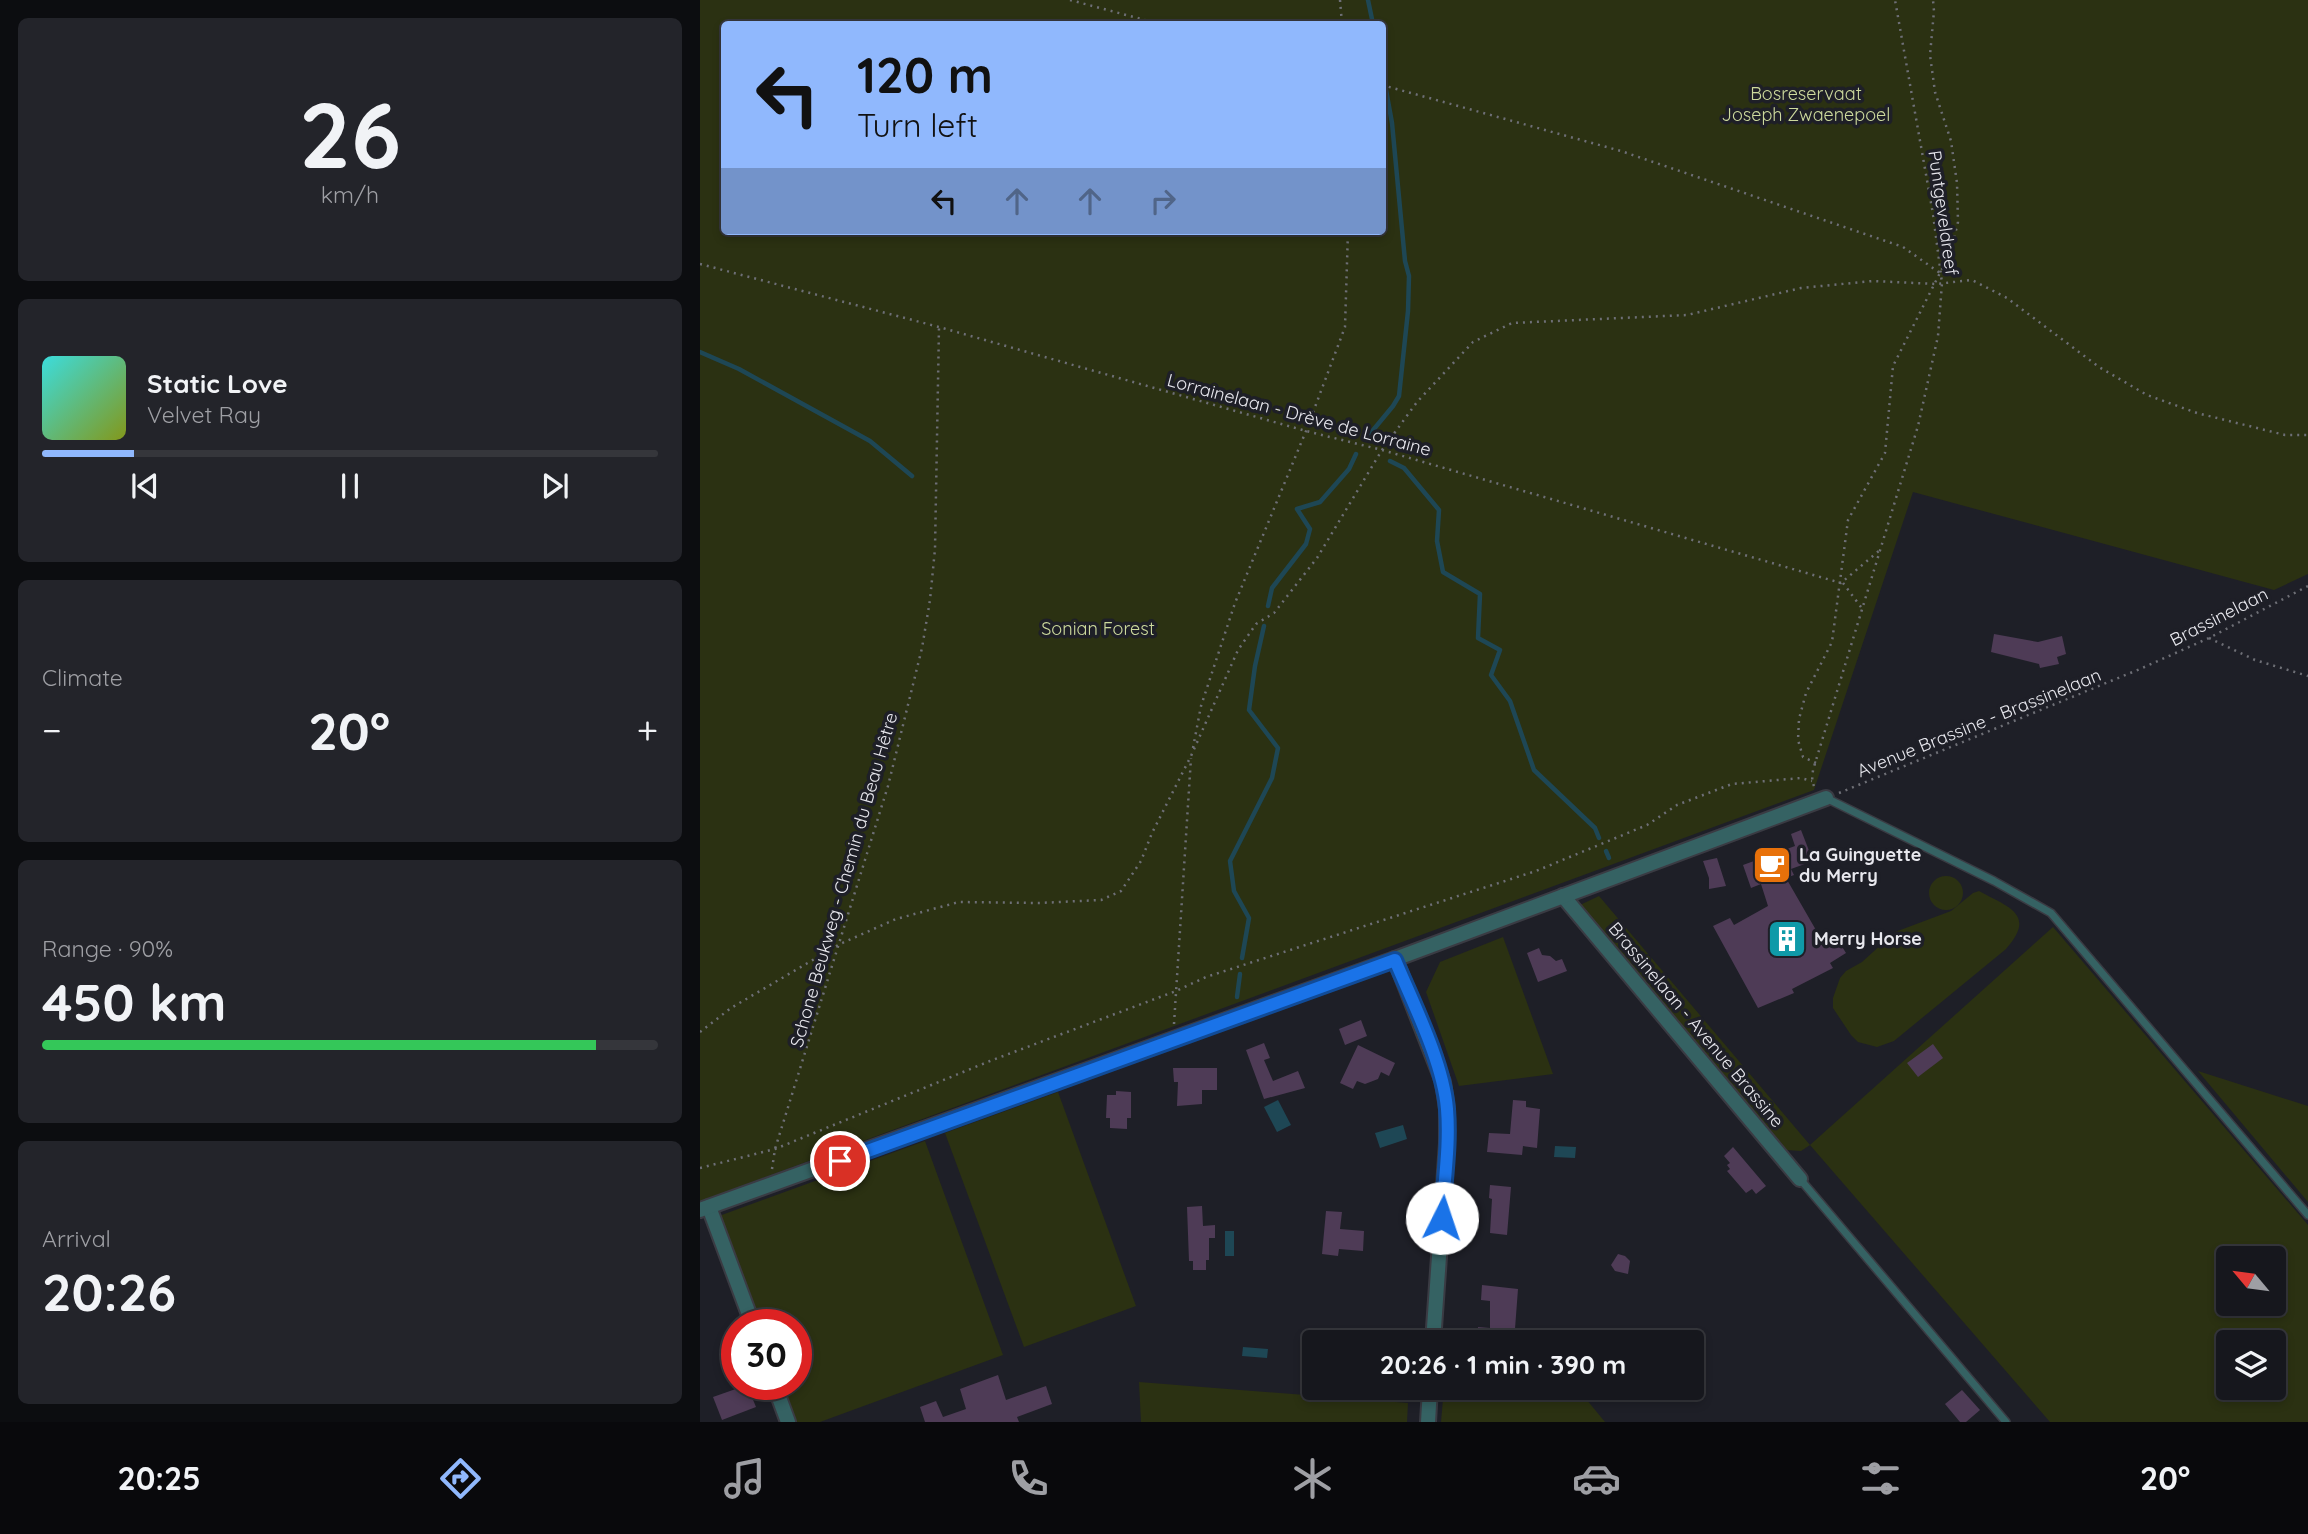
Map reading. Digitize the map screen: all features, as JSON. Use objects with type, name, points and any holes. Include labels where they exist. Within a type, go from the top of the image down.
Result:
[{"type":"street","points":[[746,1309],[705,1209],[1395,960],[1826,798]]},
{"type":"street","name":"Brassinelaan - Avenue Brassine","points":[[1563,896],[1800,1179]]},
{"type":"street","points":[[1395,960],[1443,1082],[1447,1109],[1434,1330]]},
{"type":"street","points":[[780,1400],[788,1422]]},
{"type":"street","points":[[1428,1422],[1429,1400]]},
{"type":"lane","points":[[1826,798],[1994,881],[2051,913],[2308,1215]]},
{"type":"lane","points":[[1800,1179],[2006,1422]]},
{"type":"path","points":[[1070,0],[1149,21]]},
{"type":"path","points":[[1340,0],[1342,21]]},
{"type":"path","name":"Puntgeveldreef","points":[[1812,781],[1815,762],[1861,607],[1919,426],[1938,336],[1942,283],[1933,214],[1895,0]]},
{"type":"path","points":[[1815,762],[1803,757],[1798,740],[1800,719],[1806,693],[1832,642],[1836,597],[1842,583],[1848,520],[1885,453],[1893,366],[1951,251],[1958,222],[1957,183],[1951,141],[1935,92],[1930,55],[1933,0]]},
{"type":"path","points":[[1386,86],[1621,151],[1903,247],[1940,273]]},
{"type":"path","points":[[1175,1038],[1191,755],[1201,706],[1235,603],[1306,431],[1345,327],[1348,235]]},
{"type":"path","name":"Lorrainelaan - Drève de Lorraine","points":[[700,264],[939,327],[1382,450],[1842,583]]},
{"type":"path","points":[[700,1032],[731,1008],[840,944],[896,919],[959,902],[1039,903],[1101,900],[1121,891],[1141,861],[1238,650],[1256,624],[1274,613],[1317,558],[1382,450],[1417,402],[1473,342],[1512,323],[1687,315],[1790,290],[1849,283],[1873,281],[1936,284],[1972,280],[2007,298],[2099,367],[2147,395],[2197,413],[2285,435],[2308,435]]},
{"type":"path","name":"Schone Beukweg - Chemin du Beau Hêtre","points":[[772,1185],[770,1179],[775,1149],[888,786],[922,648],[935,549],[939,327]]},
{"type":"path","points":[[1842,583],[1880,550]]},
{"type":"path","points":[[1842,583],[1861,607]]},
{"type":"path","name":"Brassinelaan","points":[[2140,669],[2209,638],[2308,586]]},
{"type":"path","points":[[2209,638],[2255,660],[2308,676]]},
{"type":"path","name":"Avenue Brassine - Brassinelaan","points":[[1826,798],[2063,703],[2140,669]]},
{"type":"path","points":[[700,1168],[775,1149],[990,1061],[1176,991],[1206,976],[1536,871],[1647,825],[1677,805],[1732,784],[1801,778],[1812,781],[1818,792],[1826,798]]},
{"type":"green space","name":"Sonian Forest","points":[[700,0],[2308,0],[2308,574],[2274,590],[1913,492],[1814,790],[700,1201]]},
{"type":"green space","points":[[1946,876],[1958,881],[1963,893],[1958,905],[1946,910],[1934,905],[1929,893],[1934,881]]},
{"type":"green space","points":[[1979,891],[2008,907],[2019,919],[2015,937],[2006,949],[1894,1041],[1877,1047],[1858,1042],[1833,1008],[1833,998],[1840,978],[1895,932],[1951,911]]},
{"type":"green space","points":[[1599,896],[1810,1145],[1801,1151],[1786,1150],[1580,905]]},
{"type":"green space","points":[[2053,927],[2308,1225],[2308,1422],[2050,1422],[1810,1145]]},
{"type":"green space","points":[[1503,937],[1553,1074],[1459,1086],[1426,992],[1440,962]]},
{"type":"green space","points":[[2198,1071],[2308,1106],[2308,1202]]},
{"type":"green space","points":[[1058,1092],[1136,1306],[1024,1347],[945,1133]]},
{"type":"green space","points":[[925,1141],[1003,1355],[820,1422],[795,1422],[787,1400],[812,1400],[812,1309],[753,1309],[719,1216]]},
{"type":"green space","points":[[1139,1382],[1302,1395],[1302,1400],[1408,1403],[1407,1422],[1141,1422]]},
{"type":"green space","points":[[1443,1400],[1587,1400],[1605,1422],[1441,1422]]},
{"type":"water","points":[[1278,1100],[1291,1125],[1277,1132],[1264,1107]]},
{"type":"water","points":[[1403,1125],[1407,1139],[1380,1148],[1375,1133]]},
{"type":"water","points":[[1555,1146],[1576,1147],[1575,1158],[1554,1157]]},
{"type":"water","points":[[1225,1231],[1234,1231],[1234,1256],[1225,1256]]},
{"type":"water","points":[[1243,1347],[1268,1349],[1267,1358],[1242,1356]]},
{"type":"building","points":[[1994,634],[2038,642],[2062,636],[2066,654],[2057,657],[2059,664],[2040,668],[2039,664],[1991,652]]},
{"type":"building","points":[[1801,830],[1813,861],[1791,869],[1794,875],[1786,878],[1824,944],[1836,937],[1846,953],[1830,963],[1833,968],[1792,989],[1794,993],[1758,1008],[1713,926],[1730,918],[1734,925],[1768,906],[1761,884],[1751,888],[1743,865],[1795,846],[1791,834]]},
{"type":"building","points":[[1717,858],[1726,886],[1709,889],[1709,878],[1703,861]]},
{"type":"building","points":[[1539,948],[1542,955],[1550,956],[1556,961],[1562,959],[1567,971],[1538,982],[1527,953]]},
{"type":"building","points":[[1361,1020],[1367,1036],[1345,1045],[1339,1029]]},
{"type":"building","points":[[1264,1043],[1270,1058],[1264,1060],[1273,1081],[1298,1071],[1305,1088],[1264,1099],[1246,1050]]},
{"type":"building","points":[[1933,1044],[1943,1058],[1918,1077],[1907,1063]]},
{"type":"building","points":[[1358,1045],[1395,1063],[1389,1076],[1381,1072],[1378,1079],[1365,1084],[1357,1081],[1353,1089],[1340,1083]]},
{"type":"building","points":[[1173,1068],[1217,1068],[1217,1090],[1202,1090],[1202,1104],[1177,1106],[1178,1082],[1174,1082]]},
{"type":"building","points":[[1116,1091],[1131,1092],[1131,1118],[1127,1118],[1127,1129],[1110,1128],[1110,1118],[1106,1118],[1107,1095],[1116,1095]]},
{"type":"building","points":[[1513,1100],[1526,1101],[1526,1107],[1540,1109],[1537,1148],[1523,1146],[1522,1155],[1487,1152],[1489,1133],[1510,1134]]},
{"type":"building","points":[[1733,1147],[1766,1186],[1756,1194],[1752,1189],[1746,1193],[1727,1171],[1730,1169],[1727,1165],[1730,1163],[1724,1156]]},
{"type":"building","points":[[1490,1185],[1511,1187],[1507,1235],[1490,1233]]},
{"type":"building","points":[[1202,1206],[1203,1226],[1215,1225],[1215,1238],[1209,1238],[1206,1270],[1193,1270],[1193,1261],[1189,1261],[1187,1207]]},
{"type":"building","points":[[1326,1211],[1342,1212],[1340,1229],[1364,1231],[1363,1251],[1339,1249],[1338,1256],[1322,1254]]},
{"type":"building","points":[[1618,1254],[1630,1261],[1628,1274],[1615,1271],[1611,1265]]},
{"type":"building","points":[[1482,1285],[1518,1289],[1515,1330],[1478,1330],[1478,1327],[1490,1328],[1490,1301],[1481,1300]]},
{"type":"building","points":[[998,1375],[1006,1400],[1046,1386],[1052,1404],[1017,1417],[1019,1422],[925,1422],[920,1407],[936,1401],[943,1417],[966,1409],[960,1389]]},
{"type":"building","points":[[1962,1390],[1980,1410],[1966,1422],[1960,1422],[1945,1404]]},
{"type":"building","points":[[721,1394],[721,1400],[753,1400],[756,1407],[722,1420],[713,1397]]},
{"type":"waterway","points":[[1368,0],[1372,21]]},
{"type":"waterway","points":[[1369,435],[1399,396],[1408,311],[1409,276],[1405,261],[1392,123],[1386,90]]},
{"type":"waterway","points":[[700,352],[739,369],[870,441],[912,476]]},
{"type":"waterway","points":[[1268,606],[1272,588],[1306,544],[1310,529],[1297,509],[1320,502],[1349,469],[1356,454]]},
{"type":"waterway","points":[[1390,461],[1404,468],[1439,510],[1437,541],[1443,572],[1480,594],[1478,638],[1500,650],[1491,675],[1510,701],[1534,770],[1595,828],[1599,838]]},
{"type":"waterway","points":[[1242,958],[1249,918],[1234,891],[1230,861],[1272,778],[1278,748],[1249,710],[1264,626]]},
{"type":"waterway","points":[[1606,851],[1609,858]]},
{"type":"waterway","points":[[1237,997],[1240,974]]},
{"type":"place","name":"La Guinguette du Merry","points":[[1772,865]]},
{"type":"place","name":"Merry Horse","points":[[1787,939]]},
{"type":"route","points":[[840,1161],[1395,960],[1443,1082],[1447,1109],[1447,1143],[1442,1218]]},
{"type":"park label","name":"Bosreservaat Joseph Zwaenepoel","points":[[1806,104]]}]
